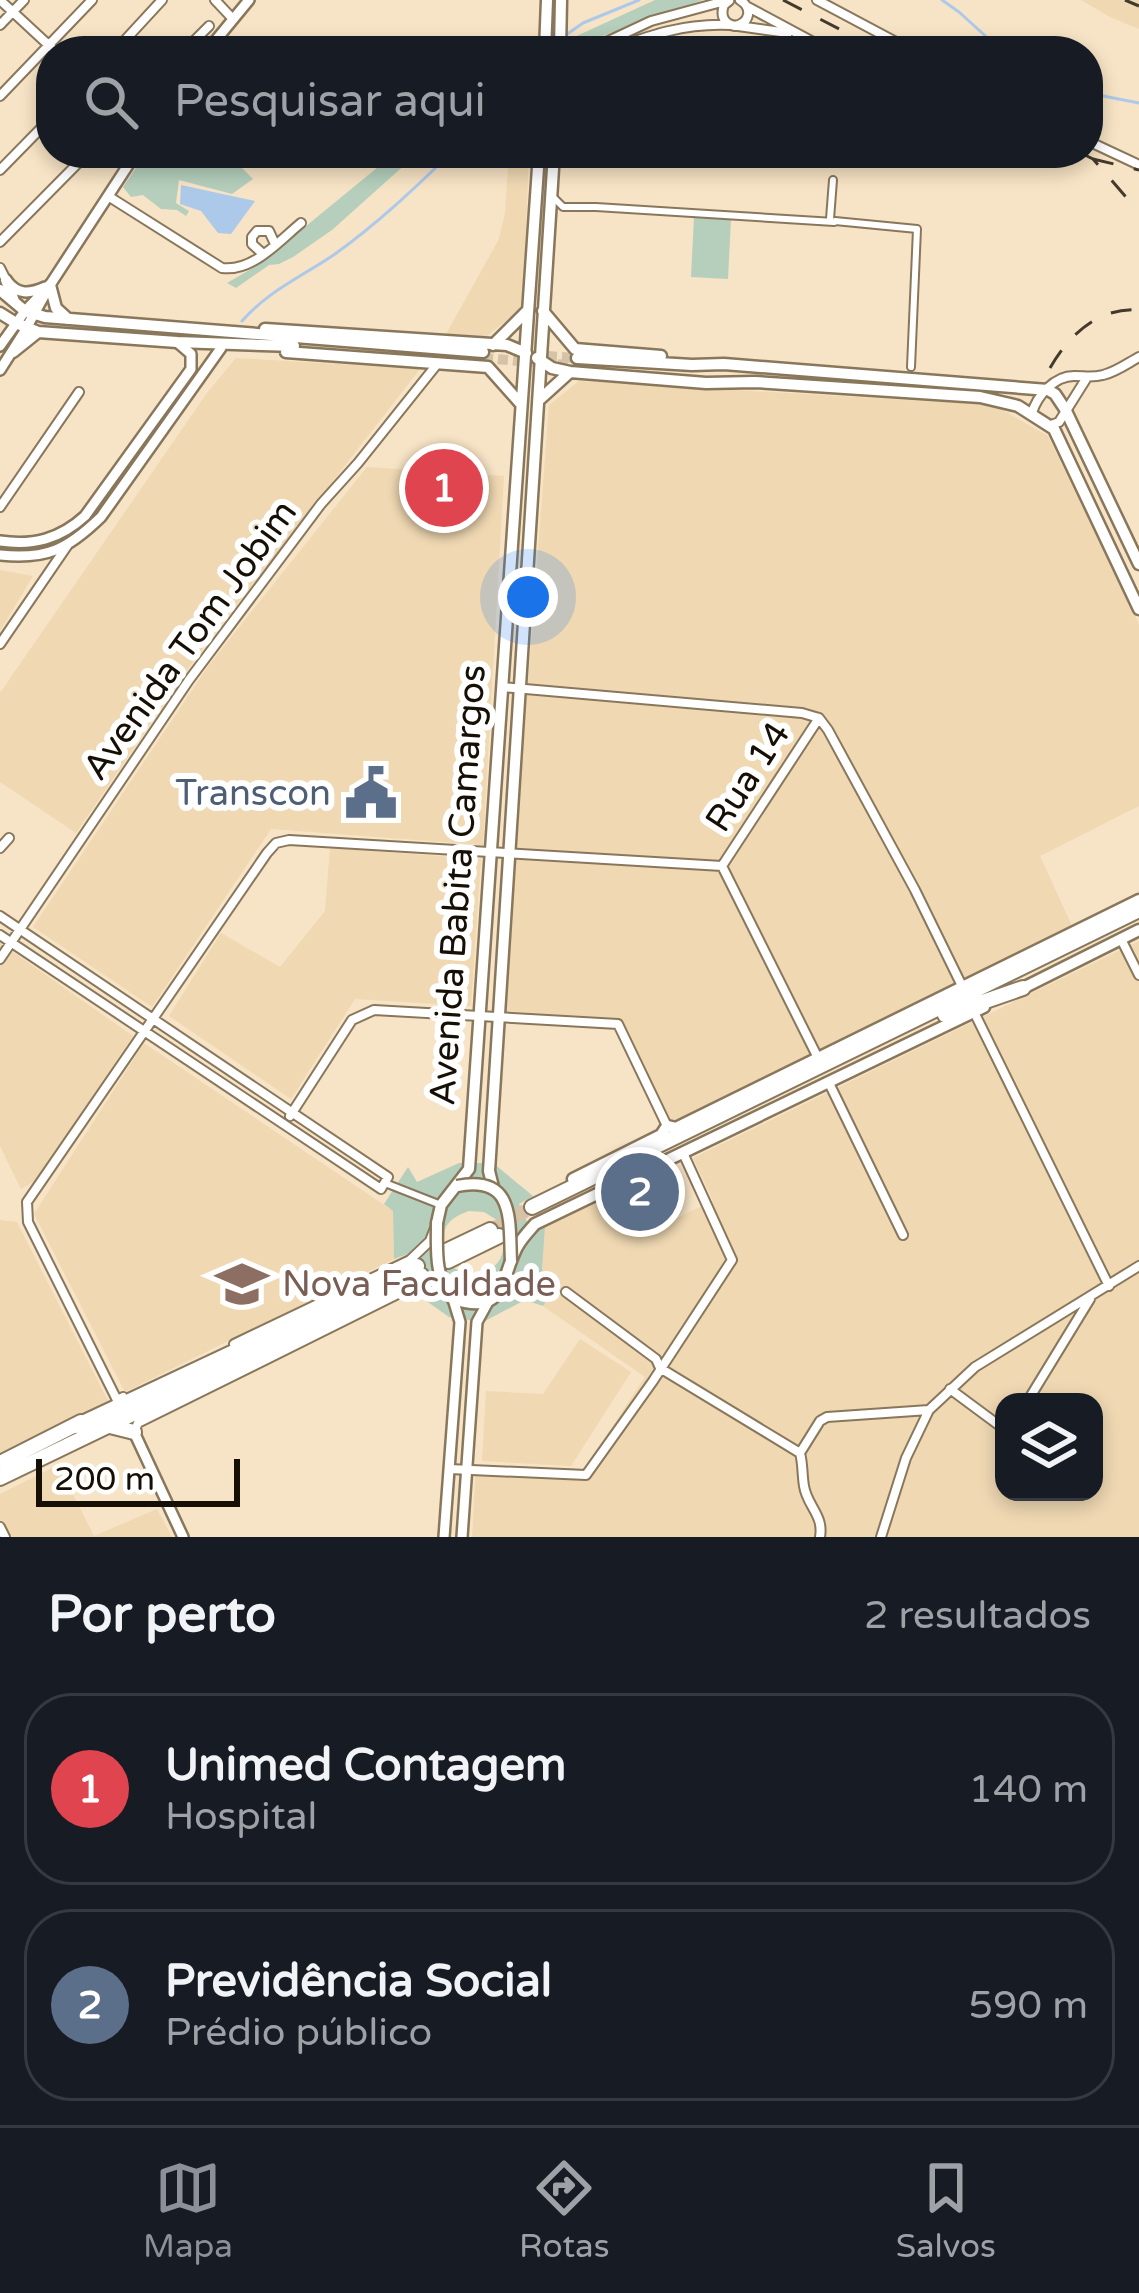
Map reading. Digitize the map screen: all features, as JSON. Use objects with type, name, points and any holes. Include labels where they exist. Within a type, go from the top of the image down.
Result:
[{"type":"highway","points":[[1139,910],[1066,950],[944,1015],[533,1211],[1004,976],[1066,950],[1139,920]]},
{"type":"highway","points":[[962,988],[1004,976]]},
{"type":"highway","points":[[944,1015],[1023,988]]},
{"type":"highway","points":[[0,1478],[497,1232]]},
{"type":"highway","points":[[0,1463],[434,1265]]},
{"type":"highway","points":[[76,1426],[117,1400]]},
{"type":"highway","points":[[106,1425],[134,1432]]},
{"type":"main road","points":[[546,36],[547,0]]},
{"type":"main road","points":[[560,36],[561,0]]},
{"type":"main road","name":"Avenida Babita Camargos","points":[[457,1186],[469,1169],[538,168]]},
{"type":"main road","name":"Avenida Babita Camargos","points":[[494,1187],[489,1171],[497,1017],[553,168]]},
{"type":"main road","points":[[534,220],[539,225],[549,223]]},
{"type":"main road","points":[[2,279],[25,310],[71,320],[286,330],[487,355],[522,406]]},
{"type":"main road","points":[[50,285],[56,308],[71,320]]},
{"type":"main road","points":[[487,355],[528,310]]},
{"type":"main road","points":[[543,310],[576,361],[706,382],[980,397],[1032,413],[1050,426],[1139,609]]},
{"type":"main road","points":[[0,313],[26,328],[177,342],[487,355]]},
{"type":"main road","points":[[13,352],[26,328]]},
{"type":"main road","points":[[196,342],[220,348],[438,363],[525,347],[540,368],[576,361],[696,359],[1048,389],[1065,409],[1139,564]]},
{"type":"main road","points":[[539,400],[576,361]]},
{"type":"main road","points":[[1098,524],[1115,515]]},
{"type":"main road","points":[[508,1216],[661,1135],[668,1126],[676,1128],[1139,900]]},
{"type":"main road","points":[[511,1262],[503,1199],[494,1187],[457,1186],[441,1205],[434,1265],[453,1299],[466,1303],[489,1300],[506,1282],[519,1243],[536,1224],[1139,930]]},
{"type":"street","points":[[0,0],[39,36]]},
{"type":"street","points":[[0,25],[24,0]]},
{"type":"street","points":[[62,36],[92,0]]},
{"type":"street","points":[[129,36],[162,0]]},
{"type":"street","points":[[215,0],[232,19]]},
{"type":"street","points":[[218,36],[245,0]]},
{"type":"street","points":[[730,0],[722,13],[734,25]]},
{"type":"street","points":[[618,36],[651,21],[730,0]]},
{"type":"street","points":[[818,0],[885,36]]},
{"type":"street","points":[[734,25],[748,19],[745,3]]},
{"type":"street","points":[[745,3],[801,36]]},
{"type":"street","points":[[650,36],[701,23],[801,36]]},
{"type":"street","points":[[199,36],[209,26]]},
{"type":"street","points":[[0,96],[36,63]]},
{"type":"street","points":[[0,170],[36,133]]},
{"type":"street","points":[[1103,148],[1139,165]]},
{"type":"street","points":[[0,242],[73,168]]},
{"type":"street","points":[[0,346],[26,328],[25,310],[50,285],[126,168]]},
{"type":"street","points":[[833,180],[833,221]]},
{"type":"street","points":[[108,196],[222,268],[248,265],[301,223]]},
{"type":"street","points":[[551,196],[563,207],[917,229],[911,367]]},
{"type":"street","points":[[263,254],[252,244],[257,231],[269,231],[275,245]]},
{"type":"street","points":[[2,279],[26,293],[50,285]]},
{"type":"street","points":[[0,541],[44,541],[86,516],[191,369],[191,354],[177,342]]},
{"type":"street","points":[[0,644],[68,546],[101,517],[220,348]]},
{"type":"street","points":[[0,370],[13,352]]},
{"type":"street","points":[[1032,413],[1036,401],[1055,381],[1113,372],[1139,357]]},
{"type":"street","name":"Avenida Tom Jobim","points":[[0,959],[189,680],[321,504],[438,363]]},
{"type":"street","points":[[1050,426],[1059,422],[1086,379]]},
{"type":"street","points":[[0,507],[79,392]]},
{"type":"street","points":[[0,555],[43,555],[68,546]]},
{"type":"street","points":[[43,555],[47,573]]},
{"type":"street","points":[[502,687],[819,718],[915,890],[962,988]]},
{"type":"street","name":"Rua 14","points":[[722,866],[819,718]]},
{"type":"street","points":[[0,848],[9,838]]},
{"type":"street","points":[[437,1223],[430,1241],[410,1260],[117,1400],[28,1222],[27,1201],[277,842],[722,866],[818,1058]]},
{"type":"street","points":[[0,916],[388,1177],[385,1183],[381,1189],[0,934]]},
{"type":"street","points":[[1121,938],[1139,975]]},
{"type":"street","points":[[284,1124],[352,1020],[374,1010],[618,1024],[668,1126]]},
{"type":"street","points":[[974,1012],[1109,1286]]},
{"type":"street","points":[[829,1082],[903,1235]]},
{"type":"street","points":[[449,1469],[586,1475],[732,1260],[683,1153]]},
{"type":"street","points":[[385,1183],[441,1205]]},
{"type":"street","points":[[183,1537],[134,1432],[138,1423],[426,1280],[434,1265]]},
{"type":"street","points":[[881,1537],[906,1458],[929,1410],[975,1367],[1139,1266]]},
{"type":"street","points":[[566,1292],[656,1359],[660,1368],[800,1453]]},
{"type":"street","points":[[1032,1393],[1090,1298]]},
{"type":"street","points":[[444,1537],[460,1322],[453,1299]]},
{"type":"street","points":[[462,1537],[477,1322],[489,1300]]},
{"type":"street","points":[[950,1389],[995,1422]]},
{"type":"street","points":[[820,1537],[823,1529],[804,1489],[800,1453],[820,1421],[929,1410]]},
{"type":"street","points":[[0,1527],[5,1537]]},
{"type":"shaded area","points":[[1081,0],[1139,0],[1139,29],[1110,17]]},
{"type":"shaded area","points":[[508,168],[528,168],[523,307],[482,340],[445,336],[499,239]]},
{"type":"shaded area","points":[[236,358],[420,369],[196,657],[76,833],[0,782],[0,693]]},
{"type":"shaded area","points":[[579,381],[994,405],[1048,436],[1139,624],[1139,806],[1040,856],[1073,928],[678,1122],[669,1121],[620,1021],[503,1014],[549,405]]},
{"type":"shaded area","points":[[367,467],[504,476],[483,845],[271,829],[152,1007],[33,927],[209,665]]},
{"type":"shaded area","points":[[0,570],[33,576],[0,631]]},
{"type":"shaded area","points":[[330,848],[481,859],[471,1006],[355,999],[291,1099],[169,1016],[221,933],[280,967],[325,911]]},
{"type":"shaded area","points":[[1139,941],[1139,1537],[472,1537],[476,1467],[584,1469],[645,1377],[543,1306],[558,1281],[542,1270],[545,1227],[616,1193],[638,1236],[713,1201],[693,1158]]},
{"type":"shaded area","points":[[0,943],[133,1036],[35,1181],[21,1189],[0,1146]]},
{"type":"shaded area","points":[[144,1043],[393,1211],[394,1259],[125,1392],[34,1214]]},
{"type":"shaded area","points":[[0,1220],[17,1222],[108,1401],[0,1453]]},
{"type":"shaded area","points":[[580,1339],[631,1372],[571,1466],[482,1461],[486,1391],[543,1394]]},
{"type":"shaded area","points":[[58,1465],[94,1536],[157,1509],[172,1537],[0,1537],[0,1494]]},
{"type":"green space","points":[[655,0],[703,0],[602,36],[577,36]]},
{"type":"green space","points":[[136,168],[242,168],[253,179],[232,194],[179,180],[176,203],[189,211],[186,216],[161,209],[143,195],[131,197],[123,187]]},
{"type":"green space","points":[[377,168],[401,168],[332,230],[293,257],[269,265],[236,288],[227,283],[260,264]]},
{"type":"green space","points":[[694,217],[731,219],[728,279],[691,277]]},
{"type":"green space","points":[[459,1163],[493,1163],[533,1196],[519,1204],[529,1226],[545,1227],[542,1270],[559,1281],[543,1306],[525,1300],[483,1322],[449,1317],[411,1290],[427,1276],[416,1251],[394,1259],[393,1211],[384,1204],[408,1167],[417,1182]],"holes":[[[484,1212],[497,1220],[502,1254],[486,1271],[462,1272],[444,1254],[444,1232],[459,1215]]]},
{"type":"water","points":[[181,185],[255,201],[231,234],[218,233],[201,211],[180,204]]},
{"type":"waterway","points":[[564,36],[583,23],[639,0]]},
{"type":"waterway","points":[[942,0],[985,36]]},
{"type":"waterway","points":[[1103,96],[1139,103]]},
{"type":"waterway","points":[[242,321],[274,292],[366,230],[435,168]]},
{"type":"tunnel","points":[[532,355],[577,358]]},
{"type":"tunnel","points":[[483,358],[580,366]]},
{"type":"tunnel","points":[[495,1228],[532,1207]]},
{"type":"railway","points":[[783,0],[853,36]]},
{"type":"railway","points":[[1125,0],[1139,6]]},
{"type":"railway","points":[[1103,161],[1139,170]]},
{"type":"railway","points":[[1101,168],[1139,212]]},
{"type":"railway","points":[[1050,368],[1066,345],[1098,318],[1139,310]]},
{"type":"place","name":"Unimed Contagem","points":[[444,488]]},
{"type":"place","name":"Transcon","points":[[371,793]]},
{"type":"place","name":"Previdência Social","points":[[640,1192]]},
{"type":"place","name":"Nova Faculdade","points":[[242,1284]]}]
